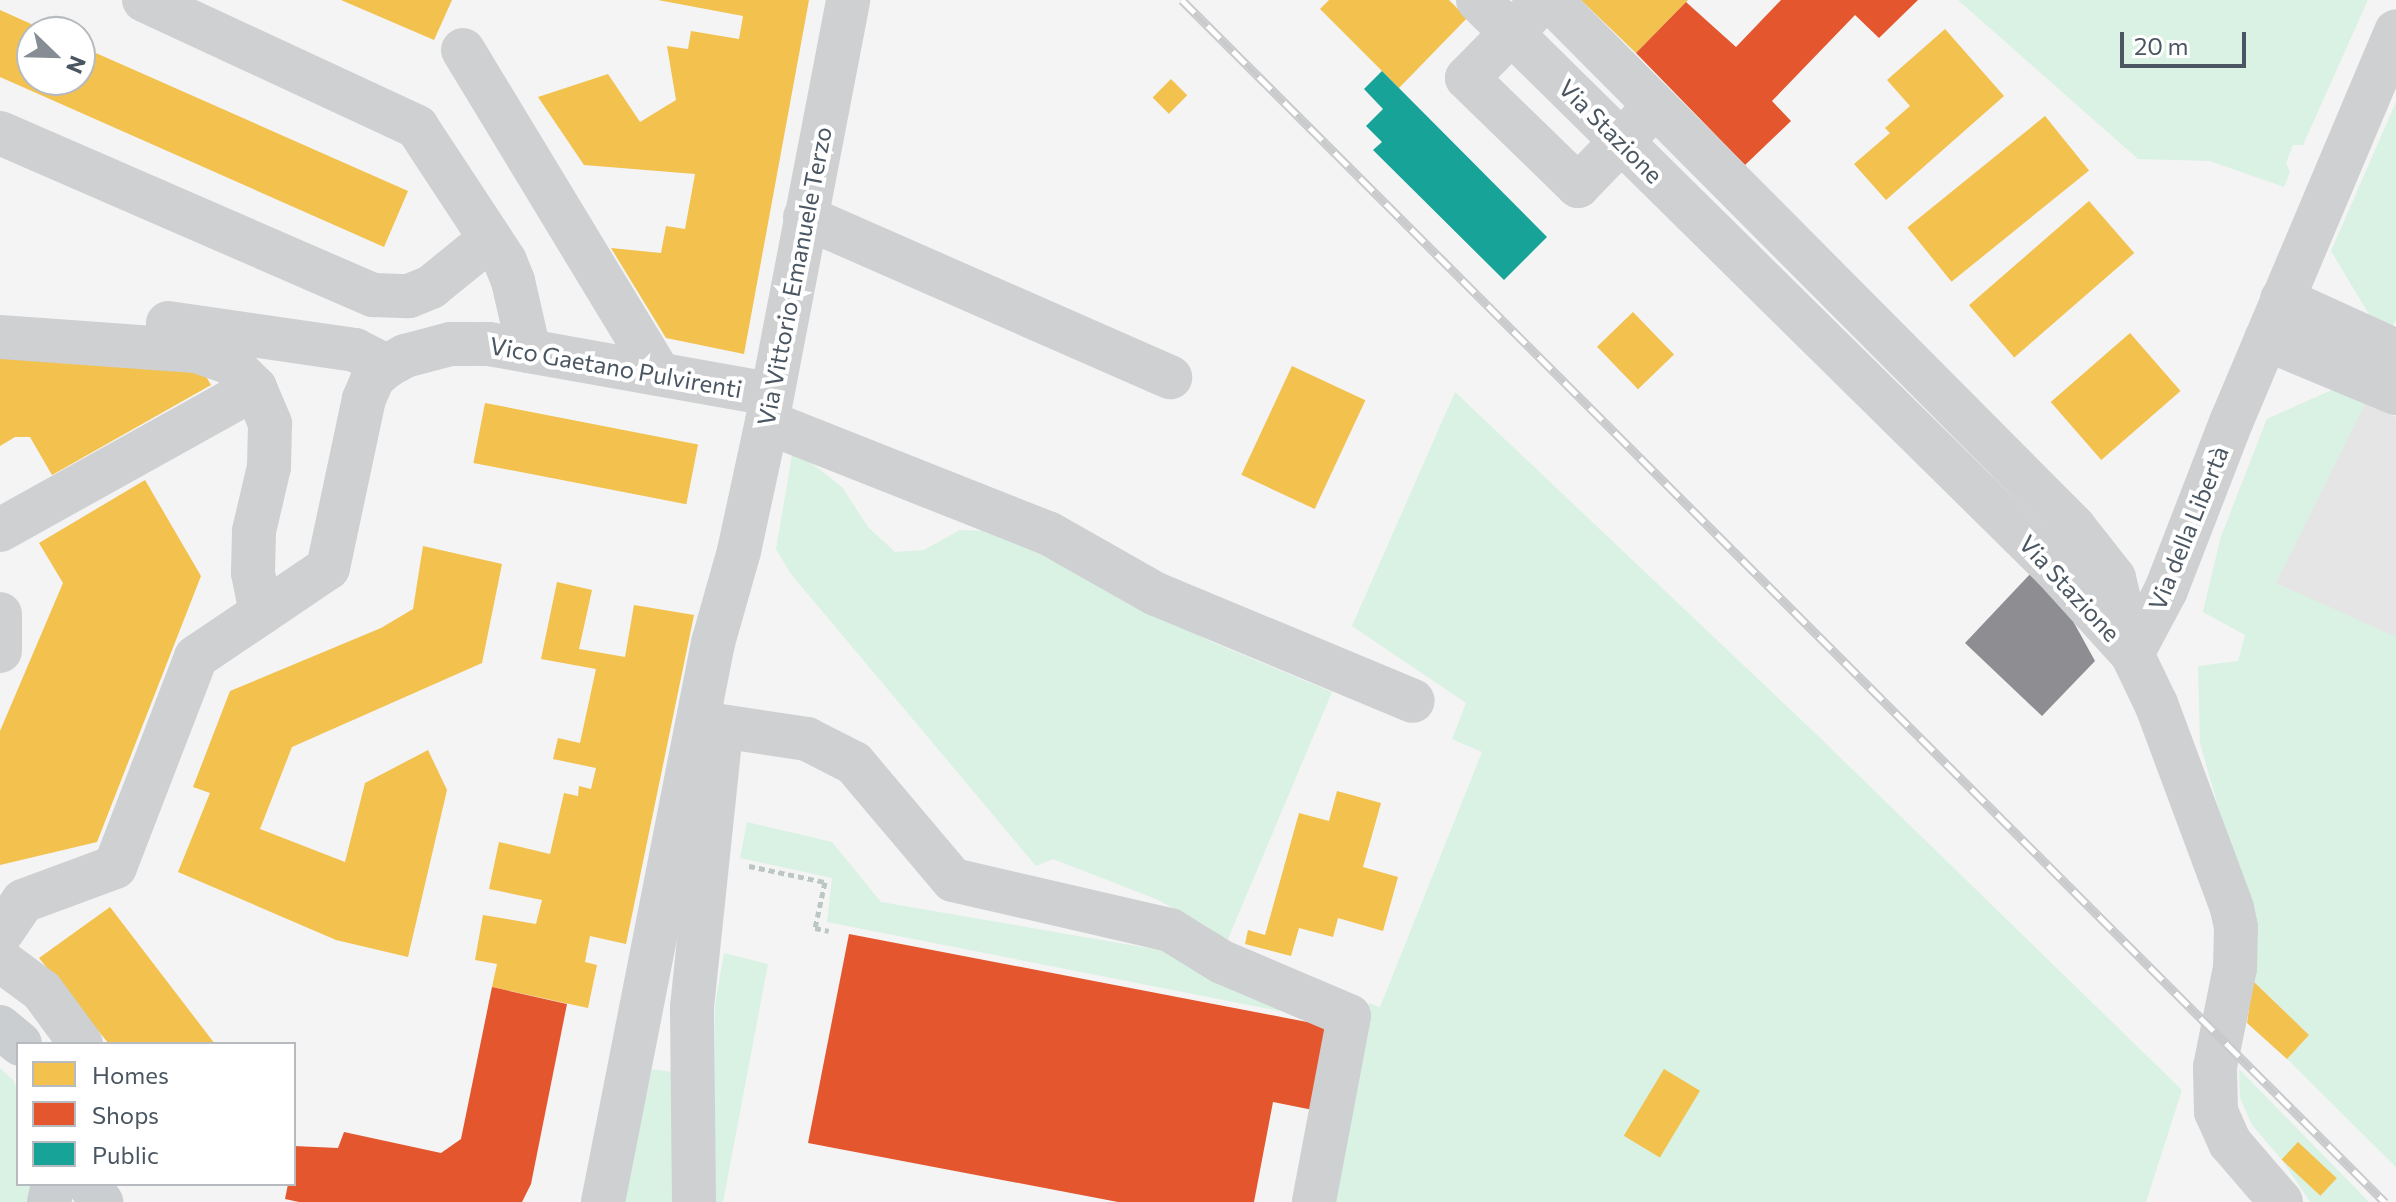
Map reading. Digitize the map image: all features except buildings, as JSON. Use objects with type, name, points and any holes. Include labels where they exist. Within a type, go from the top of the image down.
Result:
[{"type":"main road","points":[[0,1027],[18,1042]]},
{"type":"street","points":[[144,0],[417,127],[490,239],[513,281],[529,351]]},
{"type":"street","name":"Via Vittorio Emanuele Terzo","points":[[739,551],[848,0]]},
{"type":"street","name":"Via Stazione","points":[[1478,0],[2054,568],[2132,654]]},
{"type":"street","points":[[1543,0],[1467,78],[1578,186],[1656,105]]},
{"type":"street","name":"Via Stazione","points":[[1550,0],[2074,527],[2114,578],[2132,654]]},
{"type":"street","name":"Via della Libertà","points":[[2132,654],[2166,590],[2274,319],[2396,31]]},
{"type":"street","points":[[463,50],[659,374]]},
{"type":"street","points":[[0,133],[373,295],[409,296],[431,287],[490,239]]},
{"type":"street","points":[[805,217],[1170,377]]},
{"type":"street","points":[[0,309],[207,326],[355,350],[387,366],[373,378],[364,399],[328,568],[196,657],[115,867],[23,901],[2,934],[80,1042]]},
{"type":"street","points":[[2274,319],[2396,351]]},
{"type":"street","points":[[2274,319],[2396,393]]},
{"type":"street","points":[[0,337],[196,351],[230,363],[255,388],[270,424],[269,467],[254,531],[253,573],[261,613]]},
{"type":"street","name":"Vico Gaetano Pulvirenti","points":[[387,366],[405,356],[450,344],[489,344],[659,374],[769,408],[1048,533],[1156,594],[1413,701]]},
{"type":"street","points":[[0,529],[255,388]]},
{"type":"street","points":[[694,1202],[692,1007],[739,551]]},
{"type":"street","points":[[603,1202],[713,643],[739,551]]},
{"type":"street","points":[[0,614],[0,651]]},
{"type":"street","points":[[2132,654],[2156,704],[2232,908],[2236,927],[2235,968],[2215,1067],[2216,1112],[2221,1129],[2236,1151],[2281,1202]]},
{"type":"street","points":[[721,726],[807,739],[854,763],[953,880],[1170,930],[1222,962],[1349,1016],[1314,1202]]},
{"type":"path","points":[[733,863],[825,882],[815,928],[829,931]]},
{"type":"shaded area","points":[[2337,388],[2396,417],[2396,693],[2203,612],[2221,537],[2267,419]]},
{"type":"green space","points":[[1958,0],[2368,0],[2303,145],[2293,145],[2286,163],[2290,172],[2284,187],[2210,161],[2138,159]]},
{"type":"green space","points":[[2396,102],[2396,320],[2393,326],[2370,316],[2331,251]]},
{"type":"green space","points":[[2337,388],[2366,402],[2276,583],[2396,637],[2396,1167],[2287,1059],[2309,1035],[2253,981],[2257,934],[2252,898],[2233,859],[2200,743],[2198,666],[2238,661],[2245,635],[2203,612],[2221,537],[2267,419]]},
{"type":"green space","points":[[1455,392],[1815,733],[2182,1090],[2146,1202],[1328,1202],[1333,1153],[1369,1003],[1380,1007],[1482,752],[1452,739],[1466,703],[1352,626]]},
{"type":"green space","points":[[793,449],[842,487],[868,527],[895,552],[924,550],[960,530],[995,531],[1212,642],[1332,692],[1225,946],[1208,927],[1156,899],[1053,859],[1036,866],[791,574],[776,549]]},
{"type":"green space","points":[[747,822],[832,842],[881,902],[1171,952],[1282,1005],[1279,1011],[827,922],[832,878],[740,858]]},
{"type":"green space","points":[[724,953],[768,964],[723,1202],[714,1202],[715,1005]]},
{"type":"green space","points":[[0,1068],[16,1086],[16,1186],[33,1186],[30,1202],[0,1202]]},
{"type":"green space","points":[[652,1069],[679,1073],[681,1202],[623,1202]]},
{"type":"green space","points":[[2239,1069],[2369,1202],[2310,1202],[2282,1160],[2252,1125],[2240,1098]]},
{"type":"railway","points":[[1182,0],[2385,1202]]}]
